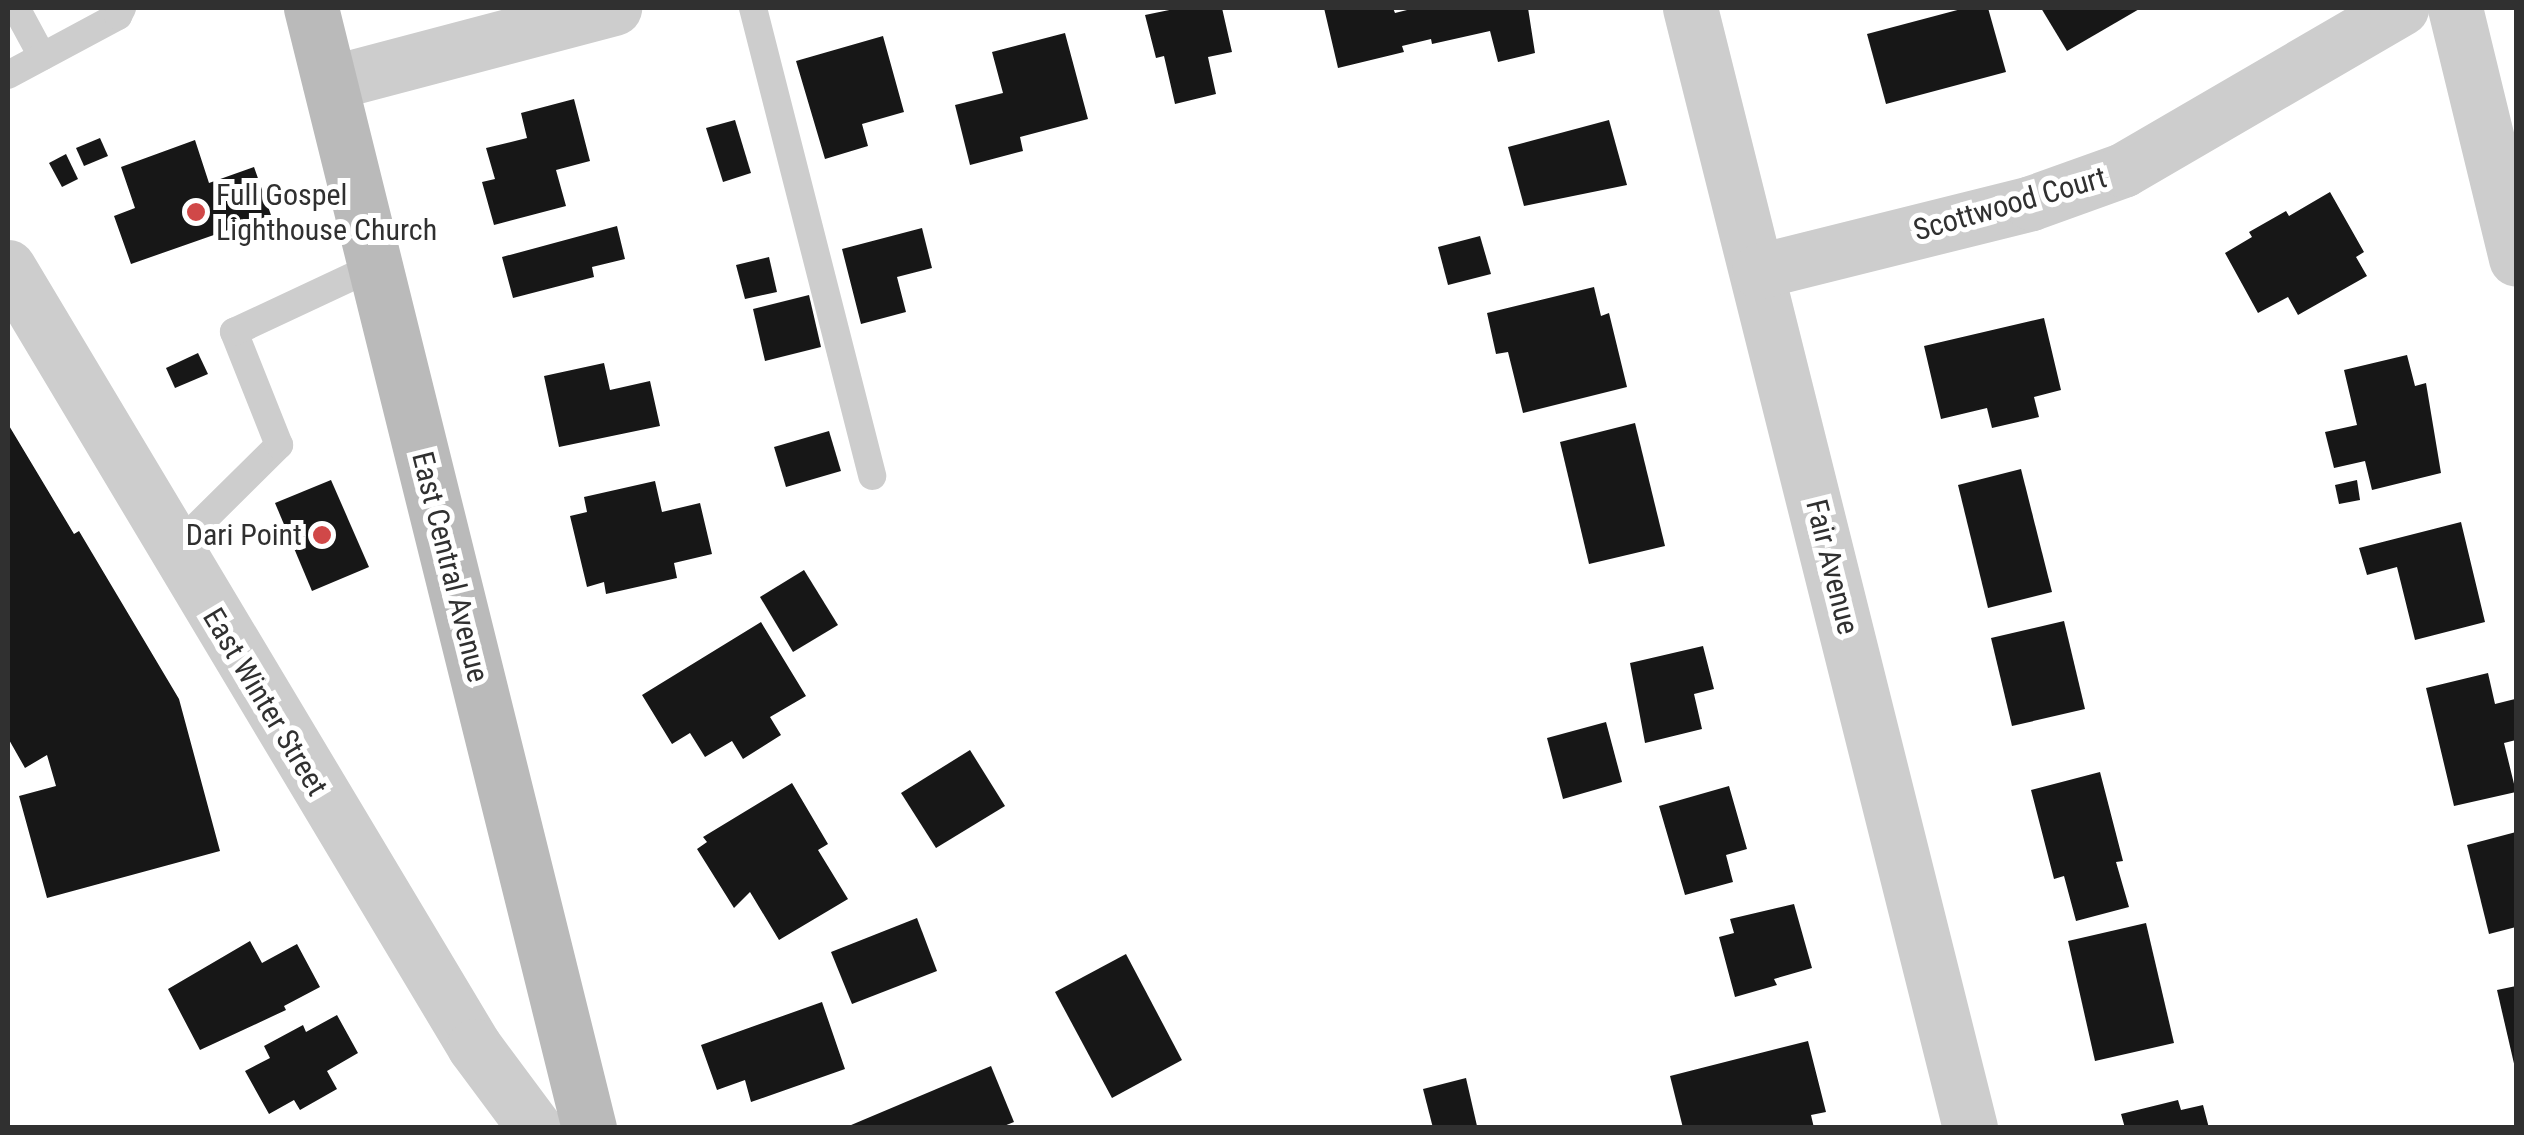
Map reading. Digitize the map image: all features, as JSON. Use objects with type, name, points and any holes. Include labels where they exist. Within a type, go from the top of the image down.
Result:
[{"type":"main road","name":"East Central Avenue","points":[[311,8],[589,1128]]},
{"type":"street","points":[[330,83],[614,8]]},
{"type":"street","name":"Fair Avenue","points":[[1690,8],[1970,1128]]},
{"type":"street","name":"Scottwood Court","points":[[1759,272],[2031,202],[2122,170],[2401,8]]},
{"type":"street","points":[[2454,8],[2516,260]]},
{"type":"street","name":"East Winter Street","points":[[8,268],[474,1046],[535,1128]]},
{"type":"lane","points":[[16,8],[42,56]]},
{"type":"lane","points":[[8,74],[118,16],[122,8]]},
{"type":"lane","points":[[752,8],[872,476]]},
{"type":"lane","points":[[174,549],[279,445],[234,332],[375,266]]},
{"type":"building","points":[[1179,8],[1222,8],[1232,52],[1208,57],[1216,94],[1175,104],[1164,56],[1156,58],[1145,15]]},
{"type":"building","points":[[1324,8],[1393,8],[1395,13],[1415,8],[1528,8],[1535,53],[1498,62],[1490,31],[1432,44],[1431,39],[1402,46],[1404,52],[1338,68]]},
{"type":"building","points":[[1965,8],[1988,8],[2006,72],[1886,104],[1867,34]]},
{"type":"building","points":[[2041,8],[2141,8],[2067,51]]},
{"type":"building","points":[[1065,33],[1088,119],[1020,137],[1023,151],[970,165],[955,105],[1003,93],[992,52]]},
{"type":"building","points":[[883,36],[904,112],[862,124],[868,146],[825,159],[796,61]]},
{"type":"building","points":[[574,99],[590,161],[556,170],[566,206],[494,225],[482,182],[495,179],[486,148],[527,138],[521,113]]},
{"type":"building","points":[[735,120],[751,173],[723,182],[706,128]]},
{"type":"building","points":[[1609,120],[1627,185],[1524,206],[1508,147]]},
{"type":"building","points":[[100,138],[108,156],[84,166],[76,148]]},
{"type":"building","points":[[195,140],[209,183],[254,167],[271,215],[131,264],[114,216],[135,208],[121,167]]},
{"type":"building","points":[[66,154],[78,179],[62,187],[49,163]]},
{"type":"building","points":[[2330,192],[2364,252],[2356,257],[2367,276],[2298,315],[2288,297],[2258,313],[2225,253],[2252,237],[2249,232],[2286,211],[2289,216]]},
{"type":"building","points":[[617,226],[625,259],[592,267],[594,277],[513,298],[502,257]]},
{"type":"building","points":[[922,228],[932,268],[897,277],[906,312],[861,324],[842,249]]},
{"type":"building","points":[[1480,236],[1491,274],[1448,285],[1438,247]]},
{"type":"building","points":[[769,257],[777,292],[745,299],[736,265]]},
{"type":"building","points":[[1594,287],[1601,316],[1609,313],[1627,387],[1523,413],[1508,352],[1496,354],[1487,313]]},
{"type":"building","points":[[809,295],[821,347],[765,361],[753,309]]},
{"type":"building","points":[[2044,318],[2061,390],[2034,397],[2039,417],[1992,428],[1987,408],[1941,419],[1924,346]]},
{"type":"building","points":[[198,353],[208,374],[175,388],[166,368]]},
{"type":"building","points":[[2407,355],[2415,386],[2426,383],[2441,473],[2372,490],[2365,461],[2334,468],[2325,432],[2357,425],[2344,370]]},
{"type":"building","points":[[604,363],[610,390],[650,381],[660,426],[559,447],[544,376]]},
{"type":"building","points":[[1635,423],[1665,546],[1589,564],[1560,442]]},
{"type":"building","points":[[8,424],[74,534],[79,531],[179,699],[220,851],[47,898],[19,796],[56,786],[47,755],[25,768],[8,738]]},
{"type":"building","points":[[829,431],[841,471],[786,487],[774,447]]},
{"type":"building","points":[[2021,469],[2052,592],[1988,608],[1958,485]]},
{"type":"building","name":"Dari Point","points":[[331,480],[369,567],[312,591],[275,503]]},
{"type":"building","points":[[2357,480],[2360,500],[2339,504],[2335,485]]},
{"type":"building","points":[[655,481],[662,512],[700,503],[712,554],[674,563],[677,578],[606,594],[604,582],[587,587],[570,516],[587,512],[584,497]]},
{"type":"building","points":[[2461,522],[2485,622],[2415,640],[2397,567],[2367,575],[2359,548]]},
{"type":"building","points":[[804,570],[838,625],[793,652],[760,597]]},
{"type":"building","points":[[2064,621],[2085,709],[2012,726],[1991,638]]},
{"type":"building","points":[[761,622],[806,696],[770,717],[781,735],[743,759],[732,741],[705,757],[690,733],[672,744],[642,695]]},
{"type":"building","points":[[1703,646],[1714,689],[1694,694],[1702,729],[1645,743],[1630,663]]},
{"type":"building","points":[[2488,673],[2495,704],[2515,699],[2516,740],[2504,743],[2516,792],[2454,806],[2426,688]]},
{"type":"building","points":[[1606,722],[1622,782],[1563,799],[1547,738]]},
{"type":"building","points":[[970,750],[1005,806],[936,848],[901,793]]},
{"type":"building","points":[[2100,772],[2123,861],[2116,862],[2129,907],[2076,921],[2064,876],[2054,879],[2031,790]]},
{"type":"building","points":[[792,783],[828,844],[818,850],[848,899],[779,940],[750,892],[734,908],[697,849],[707,842],[703,837]]},
{"type":"building","points":[[1729,786],[1747,849],[1726,855],[1733,882],[1685,895],[1659,806]]},
{"type":"building","points":[[2516,832],[2516,927],[2489,934],[2467,845]]},
{"type":"building","points":[[1794,904],[1812,968],[1774,979],[1777,985],[1735,997],[1719,937],[1734,933],[1730,919]]},
{"type":"building","points":[[917,918],[937,971],[852,1004],[831,952]]},
{"type":"building","points":[[2146,923],[2174,1043],[2095,1061],[2068,941]]},
{"type":"building","points":[[250,941],[262,963],[297,944],[320,987],[284,1006],[286,1010],[200,1050],[168,989]]},
{"type":"building","points":[[1126,954],[1182,1060],[1112,1098],[1055,992]]},
{"type":"building","points":[[2516,986],[2516,1068],[2515,1068],[2497,990]]},
{"type":"building","points":[[822,1002],[845,1069],[751,1102],[745,1080],[717,1090],[701,1045]]},
{"type":"building","points":[[337,1015],[358,1053],[327,1071],[337,1089],[300,1110],[294,1100],[269,1114],[245,1071],[270,1058],[264,1046],[303,1025],[306,1032]]},
{"type":"building","points":[[1808,1041],[1826,1112],[1811,1115],[1814,1128],[1683,1128],[1670,1076]]},
{"type":"building","points":[[991,1066],[1014,1122],[999,1128],[844,1128]]},
{"type":"building","points":[[1466,1078],[1477,1126],[1433,1128],[1423,1089]]},
{"type":"building","points":[[2178,1100],[2181,1110],[2203,1105],[2209,1128],[2125,1128],[2121,1114]]},
{"type":"place","name":"Full Gospel Lighthouse Church","points":[[196,212]]},
{"type":"place","name":"Dari Point","points":[[322,535]]}]
